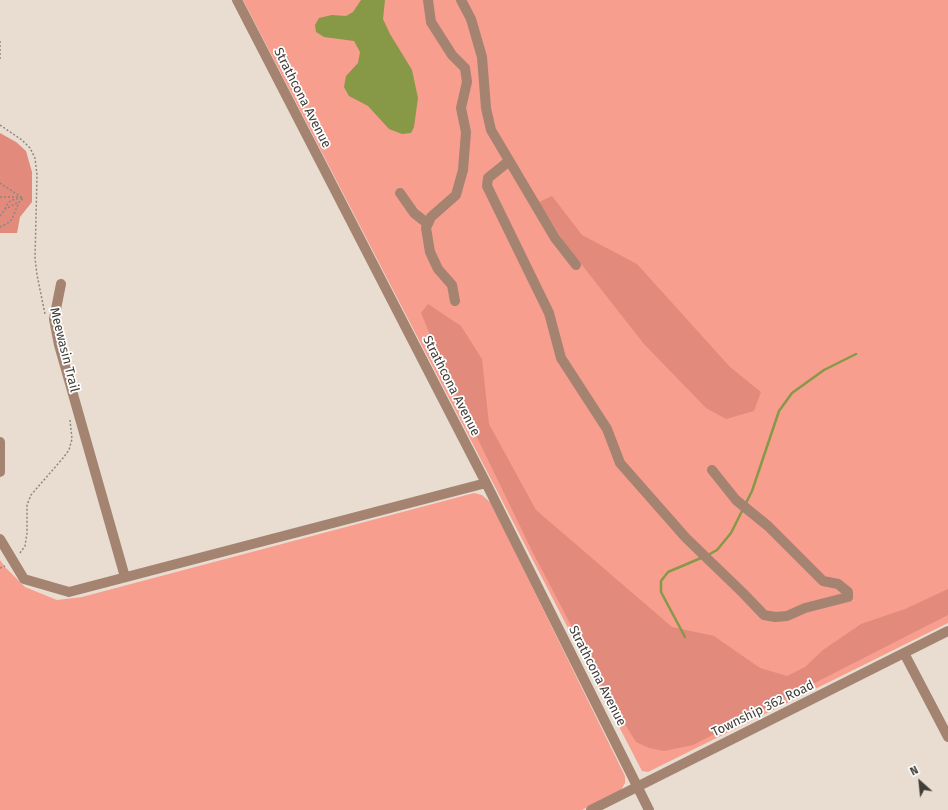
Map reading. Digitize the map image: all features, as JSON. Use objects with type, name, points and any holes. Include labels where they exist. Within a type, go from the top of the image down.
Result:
[{"type":"street","name":"Strathcona Avenue","points":[[237,0],[486,483],[649,810]]},
{"type":"street","points":[[428,0],[431,22],[452,55],[466,68],[467,82],[461,108],[466,132],[463,170],[456,195],[431,217],[426,228],[430,252],[438,269],[452,284],[455,301]]},
{"type":"street","points":[[461,0],[471,19],[482,57],[486,108],[491,130],[555,238],[576,265]]},
{"type":"street","points":[[509,161],[488,178],[487,186],[550,313],[561,358],[607,429],[620,463],[686,538],[764,615],[775,617],[787,616],[806,608],[848,597],[848,592],[838,584],[823,580],[768,526],[736,500],[712,470]]},
{"type":"street","points":[[400,193],[414,213],[428,224]]},
{"type":"street","points":[[61,284],[54,319],[59,345],[125,577]]},
{"type":"street","points":[[0,442],[0,472]]},
{"type":"street","points":[[0,539],[24,579],[69,592],[486,483]]},
{"type":"street","name":"Township 362 Road","points":[[591,810],[948,631]]},
{"type":"street","points":[[904,653],[948,737]]},
{"type":"path","points":[[0,41],[0,60]]},
{"type":"path","name":"Meewasin Trail","points":[[0,124],[22,140],[30,148],[34,158],[37,175],[35,258],[45,315]]},
{"type":"path","points":[[0,183],[22,197]]},
{"type":"path","points":[[0,197],[22,197]]},
{"type":"path","points":[[0,227],[12,219],[18,202],[22,197]]},
{"type":"path","points":[[0,216],[8,203],[22,197]]},
{"type":"path","points":[[5,209],[18,202]]},
{"type":"path","points":[[0,568],[13,561],[25,546],[27,533],[27,505],[31,495],[64,458],[69,450],[72,439],[70,419]]},
{"type":"shaded area","points":[[243,0],[948,0],[948,623],[648,772],[642,771]]},
{"type":"shaded area","points":[[361,0],[385,0],[383,19],[390,34],[412,70],[418,98],[414,127],[411,133],[402,134],[389,129],[368,106],[349,96],[344,87],[346,76],[358,63],[360,52],[354,41],[324,37],[316,32],[315,25],[319,18],[332,15],[346,16],[353,12]]},
{"type":"shaded area","points":[[0,133],[16,142],[26,151],[32,172],[32,202],[20,217],[17,233],[0,233]]},
{"type":"shaded area","points":[[552,196],[582,235],[637,264],[730,367],[761,392],[754,411],[726,419],[706,408],[644,344],[564,242],[539,202]]},
{"type":"shaded area","points":[[428,304],[461,326],[482,359],[489,424],[536,510],[672,627],[714,636],[760,668],[787,676],[805,667],[823,650],[861,624],[905,609],[948,589],[948,615],[693,745],[664,751],[649,748],[636,742],[614,707],[532,551],[445,371],[421,313]]},
{"type":"shaded area","points":[[474,493],[482,495],[491,503],[625,776],[625,783],[621,790],[582,810],[0,810],[0,560],[25,587],[57,600],[82,597]]},
{"type":"waterway","points":[[745,505],[752,491],[779,411],[792,393],[824,370],[856,354]]},
{"type":"waterway","points":[[708,555],[717,550],[731,533],[743,509]]},
{"type":"waterway","points":[[685,637],[661,592],[661,581],[668,572],[701,558]]}]
